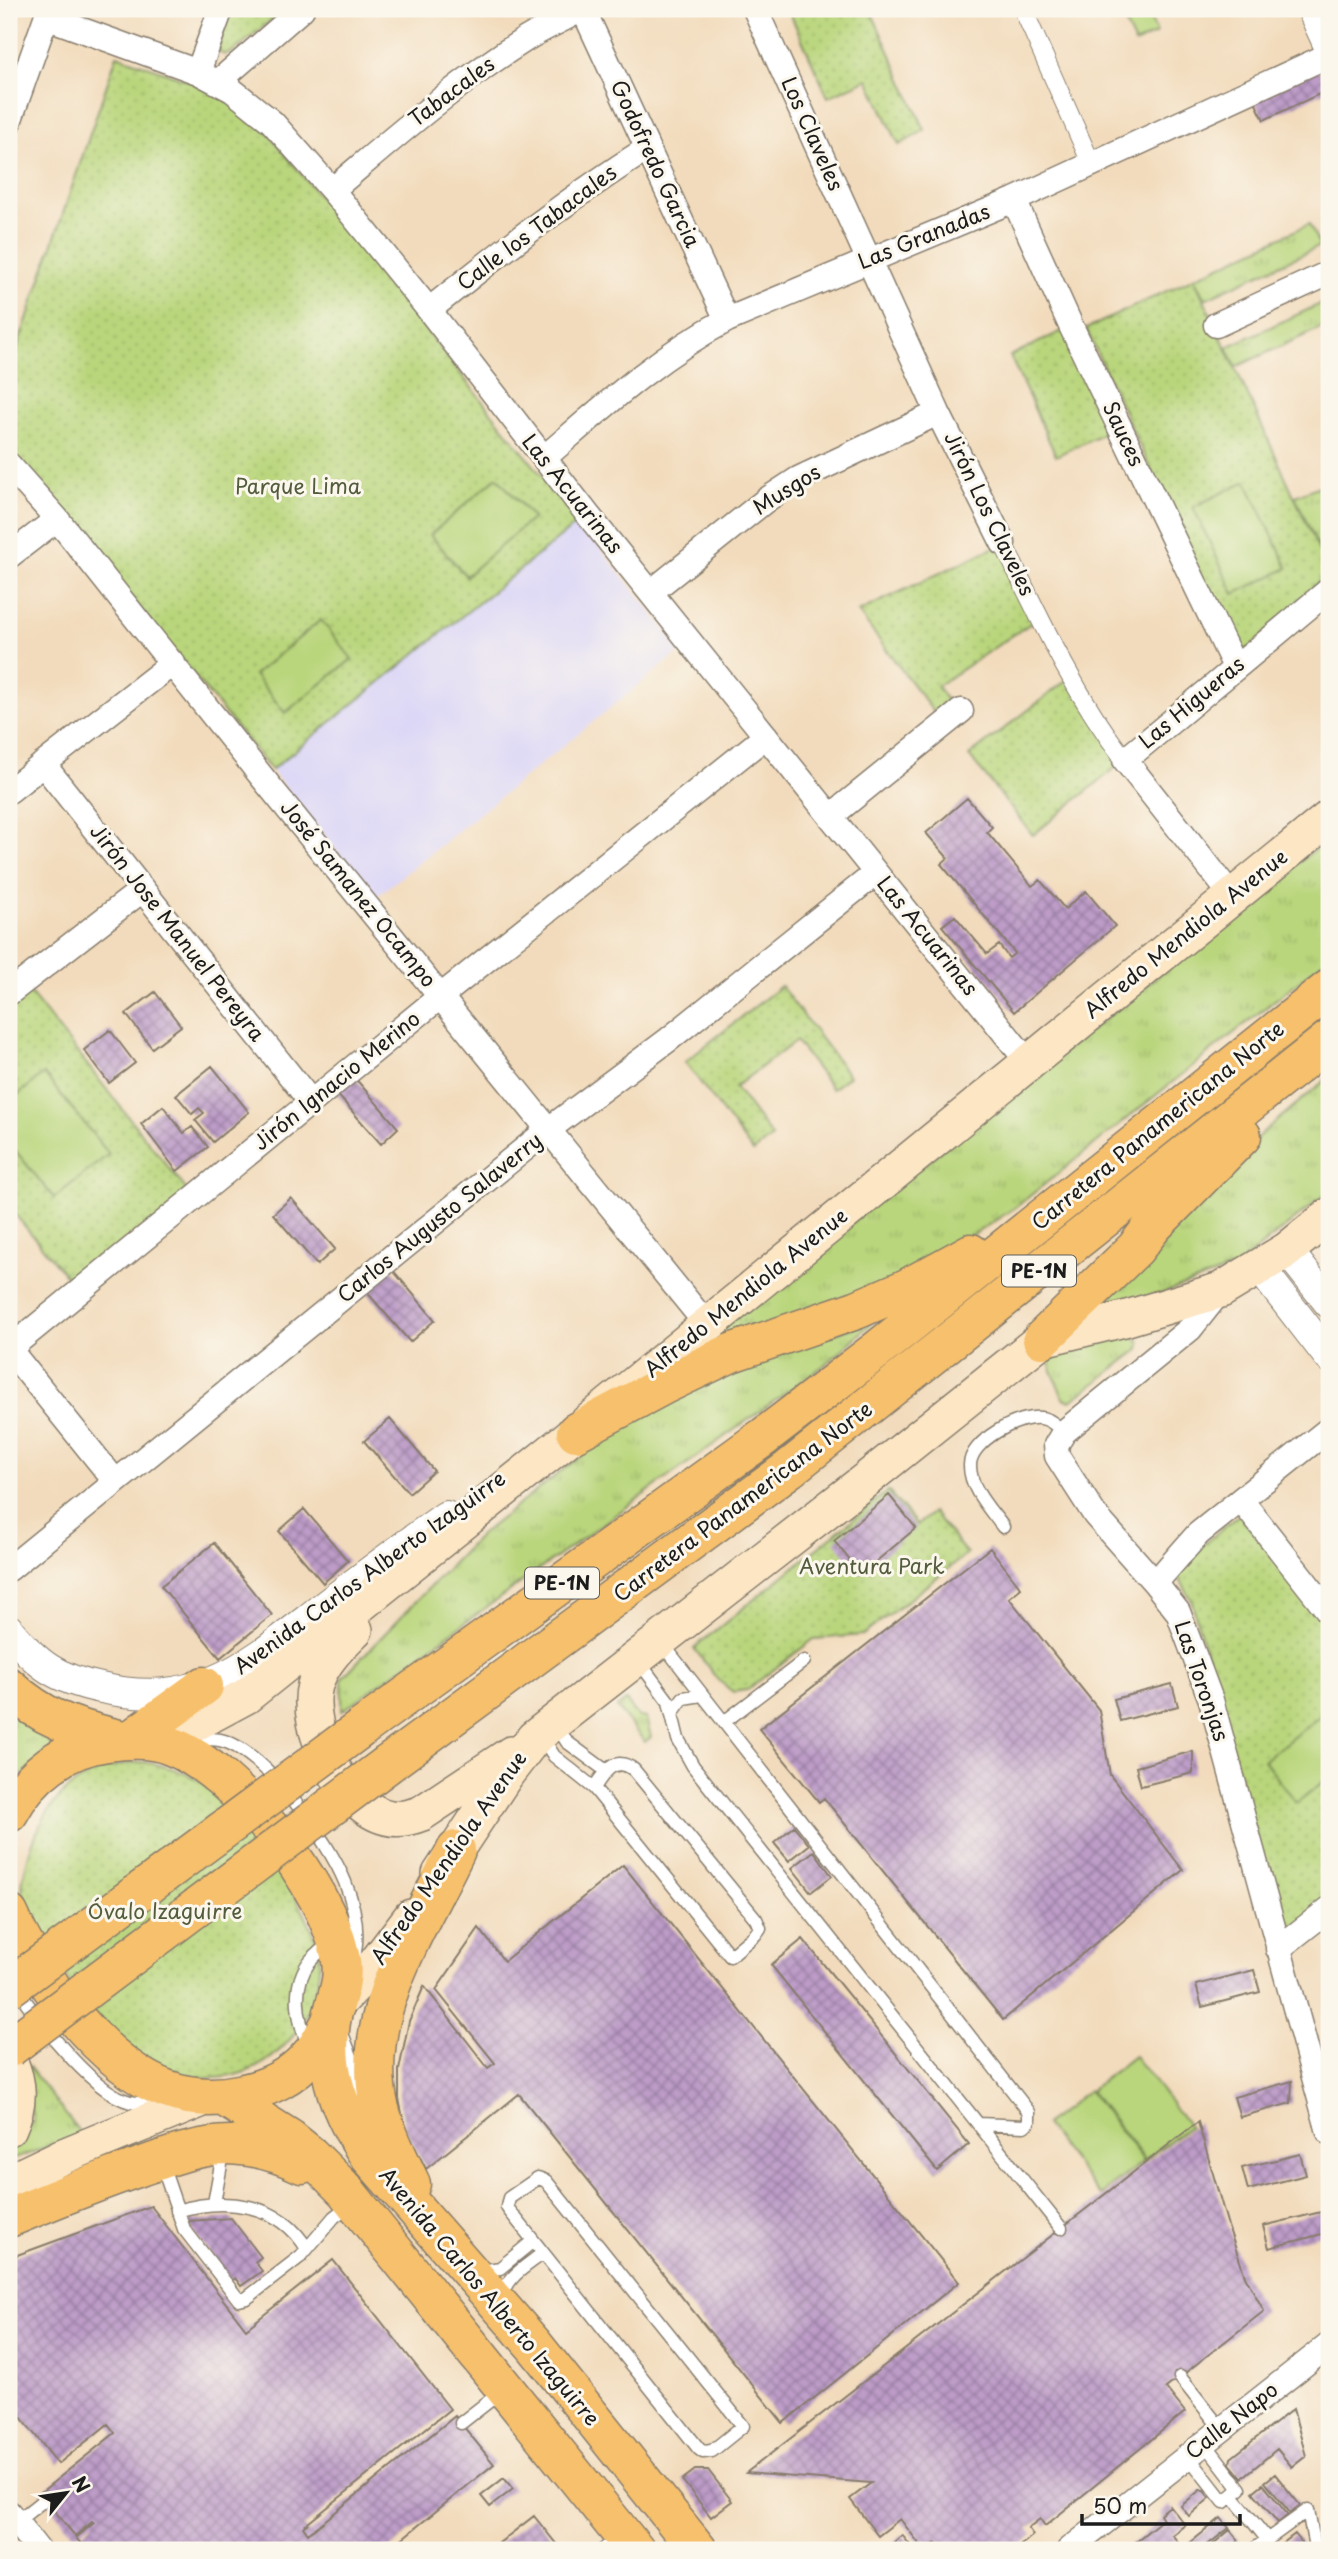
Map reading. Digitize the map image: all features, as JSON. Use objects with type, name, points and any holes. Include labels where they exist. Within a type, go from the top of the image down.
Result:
[{"type":"main road","name":"Alfredo Mendiola Avenue","points":[[143,1742],[192,1725],[246,1696],[576,1432],[1329,818]]},
{"type":"main road","name":"Carretera Panamericana Norte","points":[[9,1988],[360,1729],[765,1436],[1329,989]]},
{"type":"main road","name":"Carretera Panamericana Norte","points":[[9,2048],[388,1764],[789,1469],[1329,1040]]},
{"type":"main road","points":[[1042,1339],[1135,1249],[1153,1226],[1240,1138],[1289,1072]]},
{"type":"main road","points":[[576,1432],[731,1353],[856,1310],[906,1287],[965,1257],[1101,1172]]},
{"type":"main road","name":"Alfredo Mendiola Avenue","points":[[331,2015],[416,1911],[507,1773],[543,1732],[970,1399],[1042,1339],[1124,1319],[1222,1290],[1273,1259],[1329,1216]]},
{"type":"main road","points":[[481,1508],[324,1663],[313,1698],[316,1734],[327,1760],[353,1794],[371,1811],[389,1818],[406,1818],[422,1813],[543,1732]]},
{"type":"main road","points":[[9,1813],[24,1789],[52,1763],[99,1743],[143,1742],[204,1686]]},
{"type":"main road","name":"Avenida Carlos Alberto Izaguirre","points":[[9,1687],[26,1703],[53,1720],[81,1730],[143,1742],[212,1769],[256,1812],[311,1885],[328,1918],[340,1955],[331,2015],[329,2057],[340,2104],[352,2131],[369,2156],[505,2310],[698,2550]]},
{"type":"main road","points":[[456,1850],[402,1958],[391,1987],[379,2035],[376,2072],[379,2105],[392,2144],[412,2187],[457,2254]]},
{"type":"main road","name":"Avenida Carlos Alberto Izaguirre","points":[[9,1914],[33,1962],[79,2022],[120,2062],[164,2089],[208,2097],[289,2138],[310,2155],[350,2196],[505,2388],[620,2545]]},
{"type":"main road","name":"Avenida Carlos Alberto Izaguirre","points":[[208,2097],[258,2091],[288,2076],[331,2015]]},
{"type":"main road","points":[[9,2060],[15,2074],[18,2108],[9,2128]]},
{"type":"main road","points":[[9,2182],[61,2157],[208,2097]]},
{"type":"main road","points":[[9,2218],[160,2160],[225,2145],[258,2148],[284,2156],[312,2169],[350,2196]]},
{"type":"street","points":[[208,77],[220,9]]},
{"type":"street","points":[[208,77],[302,9]]},
{"type":"street","name":"Godofredo Garcia","points":[[583,9],[727,320]]},
{"type":"street","name":"Tabacales","points":[[332,190],[431,106],[478,71],[529,37],[583,9]]},
{"type":"street","name":"Los Claveles","points":[[755,9],[869,259]]},
{"type":"street","points":[[1023,9],[1091,163]]},
{"type":"street","points":[[1312,9],[1329,46]]},
{"type":"street","points":[[9,122],[48,13]]},
{"type":"street","name":"Las Acuarinas","points":[[48,13],[208,77],[232,90],[272,122],[332,190],[429,310],[544,458],[1028,1062]]},
{"type":"street","name":"Las Granadas","points":[[544,458],[662,358],[727,320],[1014,200],[1329,55]]},
{"type":"street","name":"Calle los Tabacales","points":[[429,310],[579,192],[647,149]]},
{"type":"street","name":"Sauces","points":[[1014,200],[1071,326],[1235,667]]},
{"type":"street","name":"Jirón Los Claveles","points":[[869,259],[939,412],[1076,687],[1099,726],[1125,760]]},
{"type":"street","points":[[1216,325],[1329,273]]},
{"type":"street","name":"Musgos","points":[[651,592],[766,499],[798,479],[939,412]]},
{"type":"street","name":"José Samanez Ocampo","points":[[9,465],[57,519],[262,777],[707,1325]]},
{"type":"street","points":[[9,556],[57,519]]},
{"type":"street","name":"Las Higueras","points":[[1232,896],[1125,760],[1329,590]]},
{"type":"street","points":[[9,791],[173,663]]},
{"type":"street","points":[[831,816],[961,711]]},
{"type":"street","name":"Jirón Ignacio Merino","points":[[9,1349],[441,996],[766,736]]},
{"type":"street","name":"Jirón Jose Manuel Pereyra","points":[[43,764],[311,1102]]},
{"type":"street","name":"Carlos Augusto Salaverry","points":[[9,1569],[549,1129],[668,1040],[876,873]]},
{"type":"street","points":[[9,993],[142,890]]},
{"type":"street","points":[[1273,1259],[1329,1303]]},
{"type":"street","points":[[1273,1259],[1329,1357]]},
{"type":"street","points":[[1064,1432],[1189,1329],[1222,1290]]},
{"type":"street","points":[[9,1349],[115,1481]]},
{"type":"street","points":[[1156,1583],[1198,1534],[1329,1429]]},
{"type":"street","name":"Avenida Carlos Alberto Izaguirre","points":[[9,1630],[38,1663],[75,1682],[133,1694],[167,1693],[204,1686],[237,1672],[438,1521],[576,1432]]},
{"type":"street","name":"Las Toronjas","points":[[1064,1432],[1056,1446],[1057,1456],[1095,1515],[1156,1583],[1178,1612],[1210,1700],[1328,2121]]},
{"type":"street","points":[[1241,1500],[1329,1612]]},
{"type":"street","points":[[1278,1949],[1329,1909]]},
{"type":"street","name":"Calle Napo","points":[[1069,2550],[1329,2345]]},
{"type":"street","points":[[12,2518],[38,2550]]},
{"type":"lane","points":[[1003,1527],[975,1488],[970,1476],[969,1461],[974,1452],[1011,1423],[1022,1418],[1044,1418],[1064,1432]]},
{"type":"lane","points":[[648,1650],[702,1695],[1029,2112],[1029,2122],[1024,2126],[979,2124]]},
{"type":"lane","points":[[648,1650],[673,1712],[678,1739],[693,1766],[1061,2228]]},
{"type":"lane","points":[[724,1722],[804,1661]]},
{"type":"lane","points":[[673,1712],[683,1698],[702,1695]]},
{"type":"lane","points":[[543,1732],[567,1742],[605,1770]]},
{"type":"lane","points":[[543,1732],[554,1756],[594,1788],[730,1956],[755,1935],[760,1927],[756,1919],[634,1770],[619,1764],[605,1770],[594,1788]]},
{"type":"lane","points":[[143,1742],[202,1739],[221,1740],[231,1745],[261,1765],[277,1780],[311,1823],[337,1865],[354,1911],[358,1945],[351,1969],[331,2015],[301,2028],[297,2005],[302,1978],[309,1962],[334,1938]]},
{"type":"lane","points":[[9,1975],[84,2073],[114,2094],[136,2104],[208,2097]]},
{"type":"lane","points":[[331,2015],[352,2059],[365,2114]]},
{"type":"lane","points":[[372,2134],[394,2184]]},
{"type":"lane","points":[[214,2203],[225,2145]]},
{"type":"lane","points":[[160,2160],[184,2229],[239,2300],[247,2298],[301,2256],[350,2196]]},
{"type":"lane","points":[[543,2178],[743,2426],[712,2451],[703,2452],[699,2449],[533,2241],[509,2210],[508,2202],[534,2179],[543,2178]]},
{"type":"lane","points":[[177,2211],[214,2203],[234,2204],[271,2214],[293,2229],[307,2249]]},
{"type":"lane","points":[[457,2254],[480,2271],[496,2270],[533,2241]]},
{"type":"lane","points":[[505,2310],[503,2294],[506,2284],[543,2253]]},
{"type":"lane","points":[[1180,2377],[1205,2443],[1232,2496],[1267,2539]]},
{"type":"lane","points":[[461,2423],[505,2388]]},
{"type":"lane","points":[[1205,2443],[1232,2496]]},
{"type":"lane","points":[[12,2518],[45,2499]]},
{"type":"lane","points":[[1253,2550],[1308,2510],[1314,2542],[1320,2550]]},
{"type":"shaded area","points":[[579,522],[682,650],[375,898],[271,770]]},
{"type":"green space","points":[[229,9],[285,9],[234,51],[224,55],[218,51]]},
{"type":"green space","points":[[788,9],[870,9],[925,130],[899,145],[868,79],[828,97]]},
{"type":"green space","points":[[1118,9],[1146,9],[1157,33],[1135,44]]},
{"type":"green space","name":"Parque Lima","points":[[117,55],[195,83],[222,96],[265,129],[579,522],[271,770],[9,451],[9,372]]},
{"type":"green space","points":[[1309,224],[1320,246],[1205,299],[1194,278]]},
{"type":"green space","points":[[1194,278],[1329,572],[1249,649],[1233,648],[1086,329]]},
{"type":"green space","points":[[1329,300],[1329,324],[1236,367],[1227,347]]},
{"type":"green space","points":[[1064,330],[1110,430],[1056,456],[1010,356]]},
{"type":"green space","points":[[497,477],[533,518],[466,576],[430,535]]},
{"type":"green space","points":[[1246,481],[1288,568],[1234,594],[1193,507]]},
{"type":"green space","points":[[1329,482],[1329,572],[1295,496]]},
{"type":"green space","points":[[1003,543],[1040,617],[937,686],[952,708],[938,718],[858,612]]},
{"type":"green space","points":[[321,620],[352,659],[285,713],[254,675]]},
{"type":"green space","points":[[1071,677],[1125,760],[1033,835],[969,756]]},
{"type":"green space","points":[[1329,838],[1329,957],[1016,1207],[911,1275],[648,1387]]},
{"type":"green space","points":[[22,983],[193,1198],[79,1292],[9,1207],[9,993]]},
{"type":"green space","points":[[781,986],[849,1076],[832,1089],[796,1041],[735,1087],[772,1137],[753,1152],[685,1062]]},
{"type":"green space","points":[[44,1074],[109,1154],[54,1198],[9,1143],[9,1102]]},
{"type":"green space","points":[[1329,1077],[1329,1192],[1235,1267],[1163,1293],[1092,1313],[1169,1220],[1262,1133]]},
{"type":"green space","points":[[876,1319],[830,1361],[342,1711],[342,1678],[480,1535],[653,1399]]},
{"type":"green space","points":[[1130,1335],[1139,1340],[1138,1350],[1071,1401],[1063,1398],[1049,1363],[1061,1350]]},
{"type":"green space","name":"Aventura Park","points":[[888,1491],[917,1525],[933,1512],[967,1554],[863,1635],[814,1639],[747,1690],[733,1692],[717,1679],[694,1648]]},
{"type":"green space","points":[[1242,1512],[1329,1624],[1329,1900],[1283,1937],[1191,1599],[1174,1569]]},
{"type":"green space","points":[[626,1701],[639,1717],[646,1718],[651,1737],[645,1742],[617,1708]]},
{"type":"green space","points":[[9,1705],[58,1741],[12,1785],[13,1769],[9,1762]]},
{"type":"green space","points":[[1324,1713],[1329,1720],[1329,1777],[1296,1803],[1264,1760]]},
{"type":"green space","name":"Óvalo Izaguirre","points":[[143,1762],[172,1768],[198,1780],[248,1825],[262,1842],[299,1904],[316,1940],[318,1979],[311,2005],[299,2028],[272,2057],[258,2066],[227,2077],[193,2078],[177,2075],[147,2062],[133,2052],[96,2016],[74,1988],[36,1932],[25,1909],[22,1895],[29,1854],[36,1834],[57,1800],[70,1787],[102,1769]]},
{"type":"green space","points":[[1134,2056],[1189,2126],[1145,2160],[1090,2090]]},
{"type":"green space","points":[[29,2067],[81,2134],[9,2161],[9,2145],[33,2121],[24,2073]]},
{"type":"green space","points":[[1089,2090],[1144,2161],[1100,2195],[1045,2125]]},
{"type":"building","points":[[1317,67],[1328,90],[1264,120],[1253,98]]},
{"type":"building","points":[[967,798],[992,827],[987,832],[1032,886],[1040,880],[1065,909],[1086,891],[1115,926],[1014,1012],[942,926],[955,916],[987,954],[999,945],[1009,958],[1015,953],[941,864],[948,858],[926,833]]},
{"type":"building","points":[[155,992],[181,1026],[152,1048],[126,1014]]},
{"type":"building","points":[[110,1030],[135,1063],[109,1083],[84,1050]]},
{"type":"building","points":[[212,1066],[249,1112],[213,1142],[195,1120],[204,1113],[199,1108],[192,1114],[176,1095]]},
{"type":"building","points":[[354,1077],[398,1128],[381,1144],[336,1093]]},
{"type":"building","points":[[163,1106],[184,1133],[192,1127],[208,1147],[177,1171],[141,1124]]},
{"type":"building","points":[[291,1198],[335,1249],[317,1265],[273,1214]]},
{"type":"building","points":[[391,1268],[435,1320],[410,1342],[366,1291]]},
{"type":"building","points":[[390,1419],[434,1471],[409,1493],[364,1441]]},
{"type":"building","points":[[889,1495],[916,1528],[861,1574],[834,1541]]},
{"type":"building","points":[[304,1509],[348,1561],[323,1583],[279,1531]]},
{"type":"building","points":[[214,1543],[272,1615],[220,1658],[161,1586]]},
{"type":"building","points":[[990,1548],[1021,1588],[1009,1598],[1099,1710],[1110,1775],[1183,1870],[1003,2020],[824,1798],[819,1802],[759,1729]]},
{"type":"building","points":[[1172,1684],[1178,1706],[1120,1721],[1114,1699]]},
{"type":"building","points":[[1193,1751],[1193,1773],[1141,1786],[1136,1767]]},
{"type":"building","points":[[794,1826],[809,1845],[789,1861],[774,1843]]},
{"type":"building","points":[[814,1851],[832,1876],[811,1892],[792,1868]]},
{"type":"building","points":[[623,1865],[959,2282],[783,2423],[519,2094],[426,2169],[405,2128],[399,2099],[399,2070],[409,2021],[424,1986],[488,2068],[495,2063],[436,1990],[479,1928],[504,1961]]},
{"type":"building","points":[[803,1939],[969,2144],[937,2171],[771,1965]]},
{"type":"building","points":[[1254,1970],[1260,1992],[1202,2007],[1196,1985]]},
{"type":"building","points":[[1292,2081],[1291,2103],[1240,2117],[1234,2097]]},
{"type":"building","points":[[1198,2122],[1245,2276],[1264,2311],[1166,2388],[1185,2412],[1045,2526],[1040,2519],[1028,2528],[1033,2535],[1015,2550],[942,2550],[936,2543],[924,2550],[900,2519],[878,2536],[850,2499],[871,2483],[746,2473]]},
{"type":"building","points":[[1300,2154],[1306,2175],[1248,2190],[1242,2168]]},
{"type":"building","points":[[151,2206],[246,2329],[333,2260],[450,2409],[303,2527],[308,2534],[455,2416],[494,2464],[388,2550],[86,2550],[76,2538],[94,2523],[75,2536],[40,2493],[115,2433],[108,2424],[58,2464],[9,2402],[9,2258]]},
{"type":"building","points":[[1321,2212],[1326,2233],[1269,2248],[1263,2226]]},
{"type":"building","points":[[231,2218],[261,2257],[255,2262],[262,2271],[241,2286],[235,2278],[231,2281],[189,2226],[189,2221]]},
{"type":"building","points":[[1293,2409],[1306,2456],[1292,2467],[1277,2449],[1242,2478],[1230,2464],[1231,2458]]},
{"type":"building","points":[[695,2470],[708,2470],[732,2501],[711,2517],[682,2480]]},
{"type":"building","points":[[1275,2474],[1300,2505],[1290,2513],[1265,2482]]},
{"type":"building","points":[[504,2478],[513,2489],[490,2507],[481,2496]]},
{"type":"building","points":[[1263,2484],[1288,2515],[1278,2523],[1253,2492]]},
{"type":"building","points":[[1200,2490],[1210,2498],[1189,2516],[1181,2506]]},
{"type":"building","points":[[1170,2506],[1185,2525],[1172,2535],[1185,2550],[1125,2550],[1163,2519],[1160,2514]]},
{"type":"building","points":[[534,2516],[561,2550],[490,2550]]},
{"type":"building","points":[[1221,2518],[1229,2528],[1201,2550],[1195,2550],[1190,2543]]},
{"type":"building","points":[[1230,2530],[1239,2541],[1227,2550],[1206,2550]]},
{"type":"building","points":[[1295,2534],[1303,2544],[1296,2550],[1274,2550]]},
{"type":"building","points":[[902,2535],[914,2550],[891,2550],[897,2545],[894,2542]]}]
